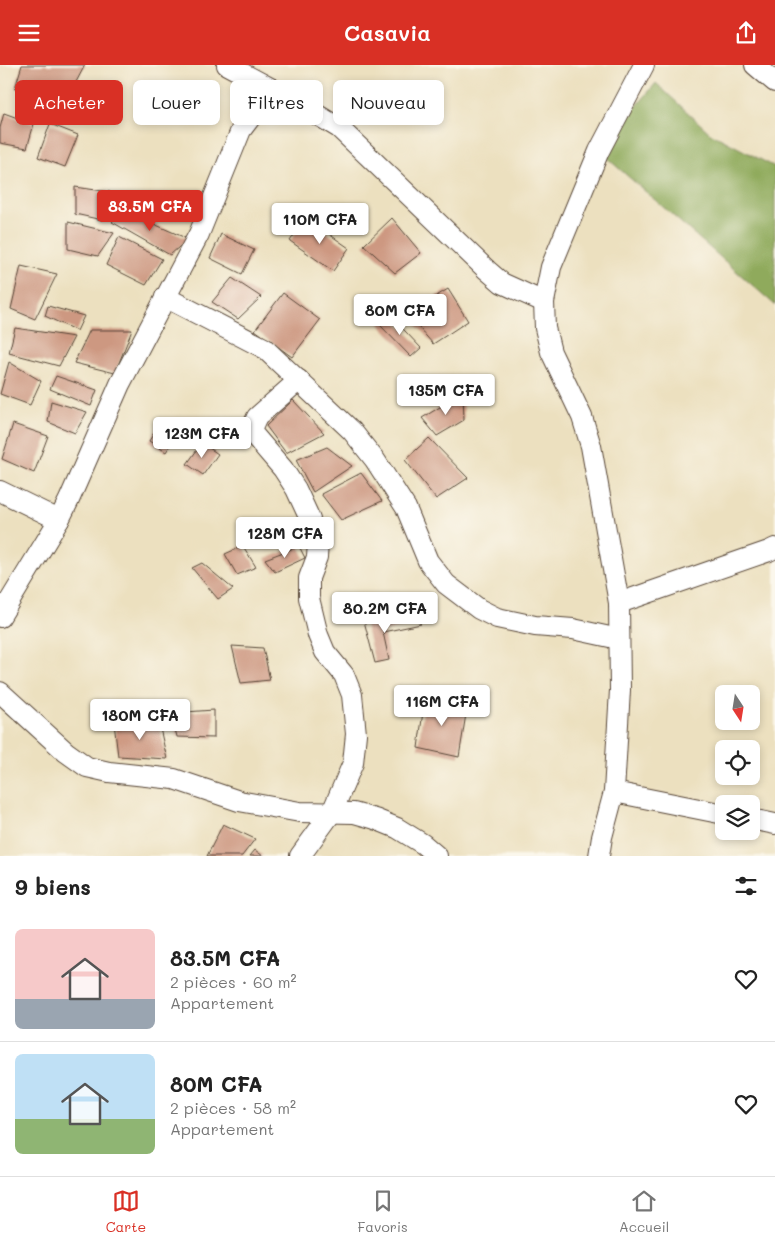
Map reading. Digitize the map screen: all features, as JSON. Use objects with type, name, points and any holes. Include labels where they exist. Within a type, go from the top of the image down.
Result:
[{"type":"street","points":[[227,65],[255,80]]},
{"type":"street","points":[[599,856],[614,792],[620,690],[619,603],[592,446],[582,417],[551,352],[544,328],[544,302],[552,267],[599,151],[644,65]]},
{"type":"street","points":[[755,65],[775,82]]},
{"type":"street","points":[[323,119],[339,128],[486,271],[502,283],[544,302]]},
{"type":"street","points":[[0,617],[59,520],[120,385],[199,234],[241,130],[245,125]]},
{"type":"street","points":[[165,297],[264,348],[352,431],[375,460],[406,508],[428,561],[446,584],[479,609],[497,618],[535,626],[573,629],[619,639]]},
{"type":"street","points":[[299,380],[257,417],[252,428],[253,434],[283,469],[296,489],[318,543],[317,557],[309,578],[309,598],[318,635],[325,652],[344,675],[352,695],[356,734],[353,763],[332,812],[300,856]]},
{"type":"street","points":[[0,491],[59,520]]},
{"type":"street","points":[[619,603],[773,552]]},
{"type":"street","points":[[0,692],[66,752],[87,767],[109,772],[174,779],[239,801],[300,812],[354,813],[375,819],[397,829],[422,844],[437,856]]},
{"type":"street","points":[[614,792],[715,811]]},
{"type":"street","points":[[760,821],[775,824]]},
{"type":"green space","points":[[656,83],[710,133],[775,167],[775,305],[599,151]]},
{"type":"building","points":[[22,65],[85,65],[77,80],[17,80]]},
{"type":"building","points":[[4,113],[15,117],[15,125],[34,125],[27,148],[0,143],[0,128]]},
{"type":"building","points":[[50,125],[78,135],[65,167],[38,157]]},
{"type":"building","points":[[75,187],[110,192],[102,220],[75,214]]},
{"type":"building","points":[[122,210],[188,239],[170,255],[112,222]]},
{"type":"building","points":[[306,218],[349,248],[333,271],[290,241]]},
{"type":"building","points":[[392,218],[421,253],[395,273],[364,245]]},
{"type":"building","points":[[68,222],[114,233],[98,256],[68,249]]},
{"type":"building","points":[[221,234],[254,250],[242,274],[210,258]]},
{"type":"building","points":[[119,237],[162,259],[146,285],[106,265]]},
{"type":"building","points":[[21,266],[57,274],[35,319],[11,309]]},
{"type":"building","points":[[232,278],[261,297],[238,319],[212,302]]},
{"type":"building","points":[[448,289],[468,321],[433,344],[407,314]]},
{"type":"building","points":[[283,293],[320,320],[292,357],[255,330]]},
{"type":"building","points":[[48,306],[84,316],[77,331],[45,316]]},
{"type":"building","points":[[389,314],[421,348],[411,357],[379,324]]},
{"type":"building","points":[[15,328],[74,337],[59,366],[9,353]]},
{"type":"building","points":[[90,330],[132,330],[115,373],[74,363]]},
{"type":"building","points":[[9,362],[41,381],[30,405],[0,394]]},
{"type":"building","points":[[56,376],[97,390],[91,406],[50,389]]},
{"type":"building","points":[[463,393],[464,420],[437,436],[422,418]]},
{"type":"building","points":[[293,400],[324,433],[286,453],[266,426]]},
{"type":"building","points":[[51,401],[87,412],[75,433],[48,422]]},
{"type":"building","points":[[162,420],[179,432],[166,452],[149,441]]},
{"type":"building","points":[[13,424],[48,436],[34,473],[2,459]]},
{"type":"building","points":[[429,438],[468,478],[436,499],[405,460]]},
{"type":"building","points":[[202,443],[218,454],[203,475],[187,464]]},
{"type":"building","points":[[327,447],[352,466],[313,492],[296,460]]},
{"type":"building","points":[[361,473],[382,501],[341,520],[321,494]]},
{"type":"building","points":[[243,546],[256,567],[237,575],[225,554]]},
{"type":"building","points":[[299,546],[305,558],[275,572],[265,559]]},
{"type":"building","points":[[202,563],[233,589],[218,599],[192,568]]},
{"type":"building","points":[[408,615],[421,624],[383,632],[389,660],[375,663],[364,621]]},
{"type":"building","points":[[232,646],[263,648],[270,680],[241,683]]},
{"type":"building","points":[[425,697],[467,708],[459,757],[418,748]]},
{"type":"building","points":[[214,710],[214,738],[177,737],[171,713]]},
{"type":"building","points":[[114,723],[159,724],[167,759],[118,756]]},
{"type":"building","points":[[223,824],[255,839],[242,856],[207,856]]},
{"type":"building","points":[[255,850],[263,856],[250,856]]}]
